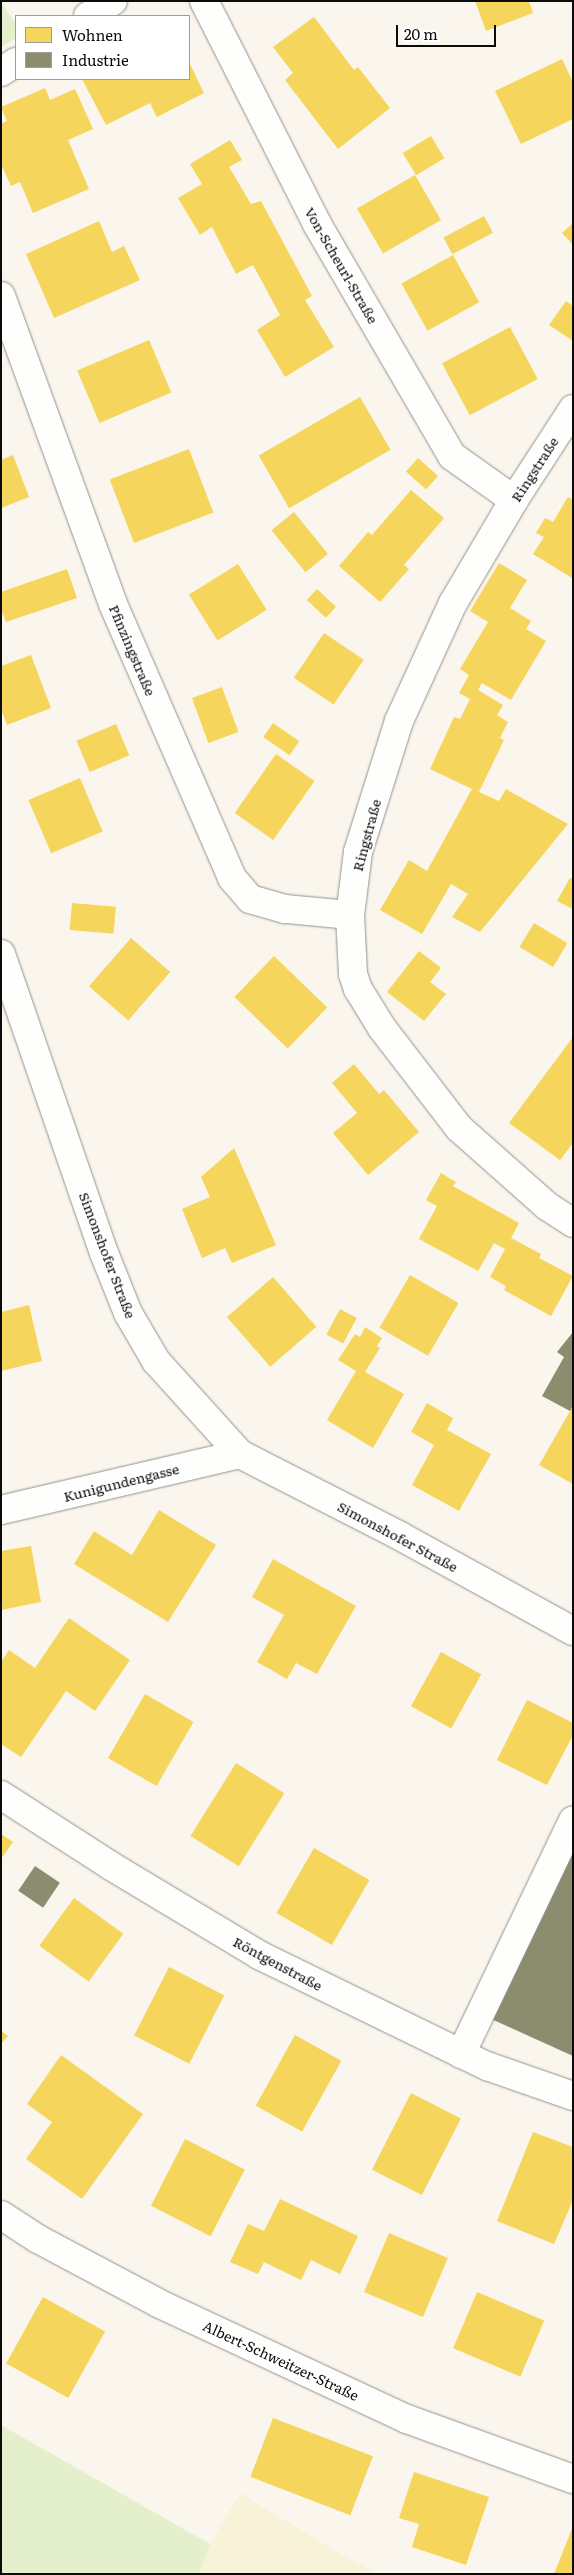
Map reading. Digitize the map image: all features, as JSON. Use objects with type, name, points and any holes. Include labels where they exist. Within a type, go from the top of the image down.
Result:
[{"type":"street","points":[[90,15],[113,1]]},
{"type":"street","name":"Von-Scheurl-Straße","points":[[204,1],[317,224],[452,456],[514,500]]},
{"type":"street","points":[[1,72],[15,63]]},
{"type":"street","name":"Pfinzingstraße","points":[[1,296],[113,604],[232,878],[250,899],[286,909],[350,915]]},
{"type":"street","name":"Ringstraße","points":[[573,409],[514,500],[453,603],[399,721],[358,852],[350,915],[353,974],[358,989],[382,1028],[459,1128],[547,1206],[573,1223]]},
{"type":"street","name":"Simonshofer Straße","points":[[1,954],[104,1253],[128,1313],[156,1361],[240,1454],[400,1536],[573,1631]]},
{"type":"street","name":"Kunigundengasse","points":[[1,1510],[240,1454]]},
{"type":"street","name":"Röntgenstraße","points":[[1,1795],[111,1866],[260,1955],[486,2066],[573,2096]]},
{"type":"street","points":[[461,2054],[573,1820]]},
{"type":"street","name":"Albert-Schweitzer-Straße","points":[[1,2215],[38,2239],[160,2304],[389,2411],[573,2480]]},
{"type":"shaded area","points":[[240,2493],[344,2556],[379,2574],[199,2574],[210,2544]]},
{"type":"green space","points":[[1,1],[15,23],[15,39],[1,47]]},
{"type":"green space","points":[[1,2425],[210,2544],[199,2574],[1,2574]]},
{"type":"building: Wohnen","points":[[475,1],[529,1],[533,13],[486,31]]},
{"type":"building: Wohnen","points":[[314,17],[354,70],[358,67],[390,108],[338,149],[285,80],[293,73],[273,47]]},
{"type":"building: Wohnen","points":[[562,59],[573,82],[573,119],[521,144],[495,91]]},
{"type":"building: Wohnen","points":[[190,64],[204,93],[157,117],[150,103],[106,125],[83,80],[190,80]]},
{"type":"building: Wohnen","points":[[45,88],[50,100],[75,89],[93,129],[68,140],[89,189],[33,213],[20,182],[11,186],[1,164],[1,124],[7,121],[1,107]]},
{"type":"building: Wohnen","points":[[431,136],[444,158],[416,175],[403,153]]},
{"type":"building: Wohnen","points":[[230,140],[242,160],[229,167],[251,204],[261,201],[312,296],[305,300],[334,347],[285,377],[257,330],[280,315],[253,265],[236,274],[212,227],[200,235],[178,198],[202,184],[190,164]]},
{"type":"building: Wohnen","points":[[415,175],[441,220],[383,254],[357,208]]},
{"type":"building: Wohnen","points":[[484,216],[493,233],[452,254],[443,238]]},
{"type":"building: Wohnen","points":[[99,221],[112,252],[124,246],[140,280],[54,318],[26,254]]},
{"type":"building: Wohnen","points":[[573,223],[573,245],[562,233]]},
{"type":"building: Wohnen","points":[[453,255],[479,302],[428,331],[401,284]]},
{"type":"building: Wohnen","points":[[566,301],[573,306],[573,341],[549,325]]},
{"type":"building: Wohnen","points":[[510,327],[538,379],[470,415],[442,363]]},
{"type":"building: Wohnen","points":[[149,340],[171,392],[99,423],[77,370]]},
{"type":"building: Wohnen","points":[[360,397],[391,450],[289,508],[259,455]]},
{"type":"building: Wohnen","points":[[189,449],[213,512],[134,543],[110,479]]},
{"type":"building: Wohnen","points":[[13,455],[29,497],[1,508],[1,460]]},
{"type":"building: Wohnen","points":[[418,458],[438,476],[426,489],[406,471]]},
{"type":"building: Wohnen","points":[[411,490],[444,518],[404,565],[409,569],[380,602],[339,566],[368,532],[372,535]]},
{"type":"building: Wohnen","points":[[568,497],[573,500],[572,578],[533,554],[544,537],[536,533],[545,518],[553,522]]},
{"type":"building: Wohnen","points":[[294,512],[328,554],[305,572],[271,530]]},
{"type":"building: Wohnen","points":[[499,563],[527,580],[510,608],[531,621],[526,629],[546,641],[511,700],[482,683],[478,690],[503,705],[497,715],[508,722],[500,738],[504,740],[479,792],[499,801],[506,789],[568,824],[480,932],[452,917],[468,894],[451,884],[422,934],[380,910],[409,860],[427,871],[472,789],[430,769],[454,717],[460,719],[470,699],[459,693],[469,675],[460,669],[488,622],[470,611]]},
{"type":"building: Wohnen","points":[[238,564],[267,610],[217,641],[189,595]]},
{"type":"building: Wohnen","points":[[67,569],[77,598],[6,622],[1,609],[1,592]]},
{"type":"building: Wohnen","points":[[317,589],[336,607],[326,618],[307,600]]},
{"type":"building: Wohnen","points":[[324,633],[364,660],[334,705],[294,678]]},
{"type":"building: Wohnen","points":[[31,655],[51,708],[7,725],[1,709],[1,666]]},
{"type":"building: Wohnen","points":[[222,687],[238,732],[208,743],[192,698]]},
{"type":"building: Wohnen","points":[[273,723],[299,741],[289,755],[263,737]]},
{"type":"building: Wohnen","points":[[116,724],[129,755],[90,772],[76,741]]},
{"type":"building: Wohnen","points":[[276,754],[315,781],[273,840],[235,813]]},
{"type":"building: Wohnen","points":[[80,778],[103,831],[51,853],[28,800]]},
{"type":"building: Wohnen","points":[[570,878],[573,879],[573,909],[557,901]]},
{"type":"building: Wohnen","points":[[72,903],[116,907],[113,934],[70,930]]},
{"type":"building: Wohnen","points":[[534,923],[567,943],[553,967],[520,947]]},
{"type":"building: Wohnen","points":[[131,938],[170,972],[128,1020],[89,986]]},
{"type":"building: Wohnen","points":[[419,951],[441,968],[430,982],[446,994],[424,1021],[387,992]]},
{"type":"building: Wohnen","points":[[274,956],[327,1007],[288,1048],[234,997]]},
{"type":"building: Wohnen","points":[[573,1037],[573,1143],[560,1160],[509,1123]]},
{"type":"building: Wohnen","points":[[354,1064],[379,1094],[384,1090],[419,1132],[368,1175],[333,1133],[357,1113],[332,1083]]},
{"type":"building: Wohnen","points":[[234,1148],[276,1245],[232,1263],[225,1248],[202,1258],[182,1209],[210,1197],[201,1177]]},
{"type":"building: Wohnen","points":[[441,1173],[456,1182],[453,1186],[519,1223],[511,1238],[541,1254],[539,1258],[573,1276],[551,1316],[504,1290],[506,1286],[490,1277],[505,1249],[494,1243],[478,1271],[419,1239],[437,1206],[426,1200]]},
{"type":"building: Wohnen","points":[[410,1275],[458,1303],[428,1356],[379,1328]]},
{"type":"building: Wohnen","points":[[273,1277],[316,1327],[270,1367],[227,1317]]},
{"type":"building: Wohnen","points":[[29,1305],[42,1361],[1,1371],[1,1312]]},
{"type":"building: Wohnen","points":[[340,1309],[357,1318],[343,1344],[326,1335]]},
{"type":"building: Wohnen","points":[[365,1327],[382,1338],[377,1346],[380,1348],[365,1372],[404,1394],[373,1448],[327,1420],[356,1371],[338,1360],[355,1334],[360,1337]]},
{"type":"building: Wohnen","points":[[427,1403],[453,1418],[447,1430],[491,1454],[459,1511],[412,1485],[434,1445],[411,1432]]},
{"type":"building: Wohnen","points":[[573,1406],[573,1484],[539,1465]]},
{"type":"building: Wohnen","points":[[159,1510],[216,1545],[168,1622],[74,1564],[94,1531],[132,1555]]},
{"type":"building: Wohnen","points":[[31,1546],[41,1602],[1,1610],[1,1551]]},
{"type":"building: Wohnen","points":[[273,1559],[356,1606],[317,1674],[296,1663],[287,1679],[257,1662],[284,1615],[252,1597]]},
{"type":"building: Wohnen","points":[[69,1618],[130,1660],[95,1711],[66,1691],[21,1757],[1,1744],[1,1662],[9,1650],[35,1668]]},
{"type":"building: Wohnen","points":[[441,1652],[481,1674],[451,1729],[411,1706]]},
{"type":"building: Wohnen","points":[[145,1694],[193,1722],[156,1786],[108,1758]]},
{"type":"building: Wohnen","points":[[527,1700],[573,1723],[573,1735],[547,1785],[497,1760]]},
{"type":"building: Wohnen","points":[[236,1763],[284,1793],[239,1866],[190,1836]]},
{"type":"building: Wohnen","points":[[1,1834],[13,1842],[1,1859]]},
{"type":"building: Wohnen","points":[[314,1848],[369,1880],[332,1945],[276,1913]]},
{"type":"building: Wohnen","points":[[74,1898],[123,1934],[89,1982],[39,1946]]},
{"type":"building: Wohnen","points":[[169,1967],[224,1995],[189,2064],[134,2036]]},
{"type":"building: Wohnen","points":[[1,2031],[8,2036],[1,2044]]},
{"type":"building: Wohnen","points":[[295,2035],[341,2061],[302,2132],[256,2106]]},
{"type":"building: Wohnen","points":[[61,2055],[143,2114],[82,2199],[26,2159],[52,2122],[27,2104]]},
{"type":"building: Wohnen","points":[[411,2093],[461,2118],[422,2195],[372,2170]]},
{"type":"building: Wohnen","points":[[533,2132],[573,2147],[573,2200],[554,2244],[497,2221]]},
{"type":"building: Wohnen","points":[[185,2139],[245,2169],[211,2236],[151,2206]]},
{"type":"building: Wohnen","points":[[280,2199],[358,2236],[340,2274],[311,2260],[301,2280],[264,2262],[258,2274],[230,2262],[248,2224],[264,2231]]},
{"type":"building: Wohnen","points":[[389,2233],[448,2258],[423,2317],[364,2292]]},
{"type":"building: Wohnen","points":[[477,2292],[544,2321],[520,2377],[453,2348]]},
{"type":"building: Wohnen","points":[[43,2297],[105,2331],[68,2398],[6,2363]]},
{"type":"building: Wohnen","points":[[273,2418],[373,2456],[350,2515],[250,2477]]},
{"type":"building: Wohnen","points":[[414,2472],[489,2497],[466,2565],[412,2547],[419,2524],[399,2518]]},
{"type":"building: Wohnen","points":[[573,2526],[573,2574],[554,2574]]},
{"type":"building: Industrie","points":[[573,1332],[573,1406],[570,1411],[542,1396],[564,1357],[557,1352]]},
{"type":"building: Industrie","points":[[573,1845],[573,2056],[489,2018]]},
{"type":"building: Industrie","points":[[35,1866],[60,1883],[43,1908],[18,1891]]}]
